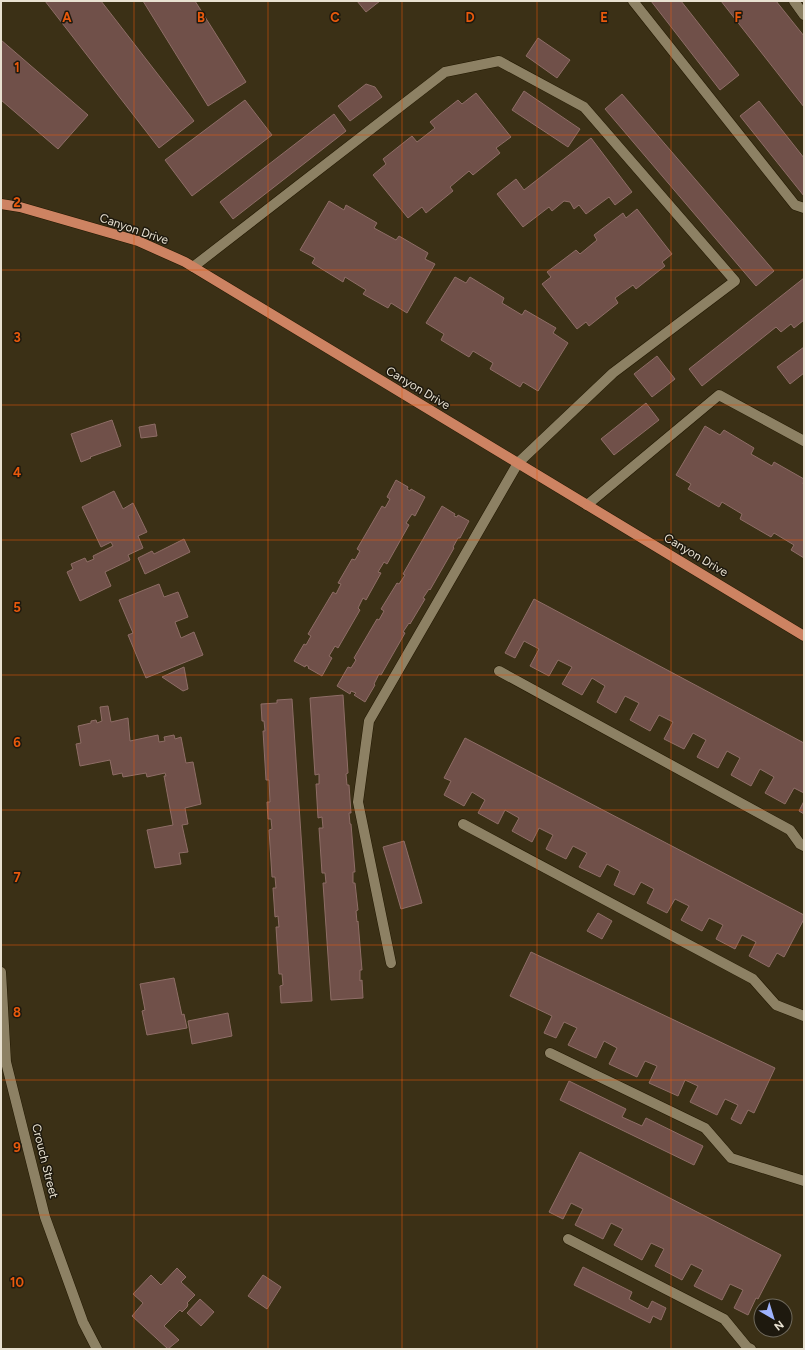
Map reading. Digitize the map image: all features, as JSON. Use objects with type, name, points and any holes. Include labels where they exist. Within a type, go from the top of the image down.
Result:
[{"type":"main road","name":"Canyon Drive","points":[[1,204],[20,207],[138,241],[186,262],[804,636]]},
{"type":"street","points":[[633,1],[795,205],[804,208]]},
{"type":"street","points":[[794,1],[804,15]]},
{"type":"street","points":[[194,267],[445,72],[499,61],[584,106],[735,281],[613,373],[518,463],[369,721],[358,802],[391,963]]},
{"type":"street","points":[[587,505],[719,395],[804,441]]},
{"type":"street","points":[[498,671],[790,830],[800,844],[804,846]]},
{"type":"street","points":[[463,824],[753,979],[776,1005],[804,1016]]},
{"type":"street","name":"Crouch Street","points":[[1,972],[6,1062],[45,1217],[83,1322],[97,1349]]},
{"type":"street","points":[[550,1053],[705,1128],[731,1158],[804,1181]]},
{"type":"street","points":[[568,1239],[724,1319],[747,1347],[751,1349]]},
{"type":"building","points":[[45,1],[101,1],[194,121],[159,148]]},
{"type":"building","points":[[143,1],[195,1],[246,82],[208,106]]},
{"type":"building","points":[[357,1],[380,1],[366,12]]},
{"type":"building","points":[[651,1],[681,1],[739,75],[720,90]]},
{"type":"building","points":[[721,1],[776,1],[804,36],[804,107]]},
{"type":"building","points":[[538,38],[570,60],[557,78],[526,56]]},
{"type":"building","points":[[1,40],[88,115],[58,149],[1,100]]},
{"type":"building","points":[[366,84],[375,87],[382,97],[350,121],[338,106]]},
{"type":"building","points":[[524,91],[580,129],[568,147],[512,110]]},
{"type":"building","points":[[476,93],[511,137],[496,148],[500,153],[473,175],[469,171],[450,187],[453,191],[426,213],[422,207],[408,218],[373,175],[386,164],[383,159],[412,136],[417,142],[435,128],[430,122],[458,100],[462,104]]},
{"type":"building","points":[[622,94],[774,271],[756,286],[605,109]]},
{"type":"building","points":[[245,100],[272,135],[192,196],[165,160]]},
{"type":"building","points":[[759,101],[804,158],[804,196],[740,116]]},
{"type":"building","points":[[334,114],[346,131],[233,219],[220,202]]},
{"type":"building","points":[[591,138],[632,192],[615,205],[609,197],[586,214],[579,205],[574,209],[570,202],[564,201],[552,211],[549,207],[523,227],[497,194],[516,179],[524,190]]},
{"type":"building","points":[[329,201],[344,210],[346,205],[377,223],[374,228],[396,240],[399,236],[428,253],[425,259],[435,264],[407,313],[391,303],[388,308],[363,294],[366,290],[345,277],[343,282],[312,263],[315,258],[300,250]]},
{"type":"building","points":[[637,209],[672,254],[662,262],[665,266],[636,289],[633,285],[615,298],[618,303],[589,326],[586,322],[577,329],[542,284],[551,277],[547,272],[576,250],[580,254],[597,240],[594,235],[623,213],[626,218]]},
{"type":"building","points":[[455,277],[466,283],[470,277],[504,298],[502,303],[522,315],[525,310],[556,328],[553,333],[568,343],[538,391],[523,382],[520,387],[490,369],[493,363],[473,351],[469,357],[441,340],[444,334],[426,323]]},
{"type":"building","points":[[804,278],[804,320],[794,328],[791,324],[781,332],[776,327],[702,386],[689,369]]},
{"type":"building","points":[[804,347],[804,373],[790,384],[777,367]]},
{"type":"building","points":[[657,356],[675,379],[652,397],[634,374]]},
{"type":"building","points":[[646,403],[659,420],[614,455],[601,439]]},
{"type":"building","points":[[112,420],[121,446],[90,457],[91,458],[81,462],[71,434]]},
{"type":"building","points":[[155,424],[157,436],[141,438],[139,427]]},
{"type":"building","points":[[705,426],[720,435],[724,430],[754,448],[751,454],[772,466],[774,462],[804,479],[804,558],[791,550],[794,545],[774,533],[771,537],[740,519],[742,514],[722,502],[719,507],[688,489],[691,484],[676,475]]},
{"type":"building","points":[[396,480],[408,487],[407,489],[410,491],[411,489],[425,497],[415,516],[412,514],[406,523],[409,525],[387,564],[384,562],[378,572],[381,573],[366,600],[363,598],[358,608],[360,610],[338,648],[335,646],[329,656],[332,658],[322,676],[308,668],[309,667],[306,665],[305,667],[294,661],[304,644],[306,645],[311,636],[308,634],[333,592],[336,594],[341,584],[338,583],[352,559],[355,560],[360,551],[357,549],[382,506],[385,508],[390,499],[387,497]]},
{"type":"building","points":[[114,491],[123,509],[133,503],[147,532],[138,536],[143,548],[128,555],[130,560],[105,572],[111,586],[80,601],[67,572],[73,569],[71,564],[85,558],[87,562],[94,559],[93,556],[113,546],[111,542],[101,547],[82,507]]},
{"type":"building","points":[[442,506],[455,514],[454,516],[457,517],[458,515],[469,521],[460,538],[458,538],[453,547],[454,548],[430,590],[429,589],[423,598],[425,599],[410,624],[409,623],[403,632],[405,633],[381,675],[379,674],[374,684],[375,685],[365,702],[354,695],[356,693],[351,691],[350,694],[337,686],[348,667],[351,668],[356,660],[354,658],[377,619],[379,620],[384,611],[381,609],[397,583],[399,584],[405,575],[403,574]]},
{"type":"building","points":[[184,539],[190,552],[145,574],[138,558],[152,551],[154,554]]},
{"type":"building","points":[[159,584],[164,597],[178,592],[188,617],[175,622],[181,638],[194,632],[203,655],[146,678],[128,635],[133,633],[119,600]]},
{"type":"building","points":[[534,599],[804,743],[804,793],[794,788],[785,804],[765,793],[774,777],[760,769],[751,786],[731,775],[740,758],[727,751],[718,768],[697,757],[706,740],[693,733],[684,749],[664,739],[673,722],[659,715],[650,731],[630,720],[639,703],[625,696],[616,713],[597,702],[605,686],[592,678],[582,695],[562,684],[572,667],[558,660],[549,676],[530,666],[539,649],[524,641],[515,658],[505,653]]},
{"type":"building","points":[[184,667],[188,689],[183,691],[162,677]]},
{"type":"building","points":[[343,695],[348,773],[346,774],[347,785],[349,785],[351,813],[349,813],[355,872],[353,872],[353,883],[355,883],[358,910],[356,911],[362,970],[360,970],[360,981],[362,980],[363,998],[331,1000],[323,883],[326,883],[325,873],[322,873],[319,828],[323,828],[322,817],[318,818],[316,784],[319,784],[319,774],[315,775],[310,698]]},
{"type":"building","points":[[292,699],[312,1001],[281,1003],[280,986],[283,985],[282,974],[279,974],[276,927],[279,927],[278,916],[275,917],[273,888],[276,888],[275,877],[272,877],[269,830],[272,829],[271,819],[268,819],[267,802],[270,802],[269,780],[266,780],[263,731],[265,731],[264,721],[262,721],[261,704],[277,703],[277,700]]},
{"type":"building","points":[[108,706],[111,722],[128,718],[130,741],[158,735],[159,742],[165,741],[164,737],[174,735],[175,739],[181,737],[186,763],[193,762],[201,804],[185,808],[188,824],[182,825],[188,852],[179,853],[181,864],[155,868],[147,830],[173,825],[164,776],[166,776],[165,773],[147,777],[146,773],[123,777],[122,773],[113,775],[110,760],[80,766],[76,744],[81,743],[78,726],[91,723],[91,721],[96,720],[97,723],[102,721],[100,707]]},
{"type":"building","points":[[465,738],[804,915],[804,919],[784,957],[777,953],[769,967],[749,956],[756,942],[742,935],[735,949],[716,939],[723,925],[709,918],[702,931],[681,920],[689,906],[675,899],[667,913],[647,903],[654,889],[641,882],[634,895],[614,885],[620,871],[607,864],[600,877],[579,867],[587,853],[573,846],[566,859],[546,849],[553,835],[539,828],[532,842],[512,831],[519,818],[505,810],[498,824],[478,813],[485,800],[472,792],[464,806],[444,795],[451,781],[444,778]]},
{"type":"building","points":[[804,801],[804,814],[799,811]]},
{"type":"building","points":[[404,841],[422,903],[401,909],[383,847]]},
{"type":"building","points":[[598,913],[612,921],[602,939],[587,931]]},
{"type":"building","points":[[531,952],[775,1068],[754,1113],[748,1110],[741,1124],[731,1119],[738,1105],[725,1099],[717,1115],[690,1102],[698,1086],[685,1080],[678,1096],[649,1083],[657,1066],[645,1061],[637,1077],[609,1064],[617,1048],[604,1041],[596,1058],[568,1045],[577,1028],[564,1022],[556,1038],[544,1033],[552,1016],[510,996]]},
{"type":"building","points":[[174,978],[182,1015],[184,1014],[187,1028],[147,1035],[142,1011],[145,1010],[140,984]]},
{"type":"building","points":[[228,1013],[232,1036],[192,1044],[188,1021]]},
{"type":"building","points":[[569,1081],[626,1109],[622,1117],[642,1126],[646,1118],[703,1146],[694,1165],[560,1100]]},
{"type":"building","points":[[580,1152],[781,1255],[759,1298],[753,1298],[753,1304],[748,1315],[734,1308],[743,1290],[730,1284],[722,1300],[694,1286],[703,1270],[691,1264],[682,1280],[655,1266],[664,1249],[651,1243],[642,1260],[614,1245],[623,1229],[611,1223],[603,1239],[575,1225],[583,1209],[571,1203],[563,1219],[549,1212]]},
{"type":"building","points":[[583,1267],[632,1292],[629,1299],[648,1309],[652,1301],[666,1308],[661,1320],[653,1316],[650,1323],[574,1285]]},
{"type":"building","points":[[177,1268],[186,1277],[181,1282],[195,1295],[187,1303],[187,1307],[182,1312],[180,1310],[164,1326],[179,1340],[168,1349],[132,1316],[143,1303],[133,1294],[151,1275],[161,1285]]},
{"type":"building","points":[[263,1275],[281,1287],[267,1309],[248,1296]]},
{"type":"building","points":[[200,1299],[214,1312],[201,1326],[187,1313]]}]
